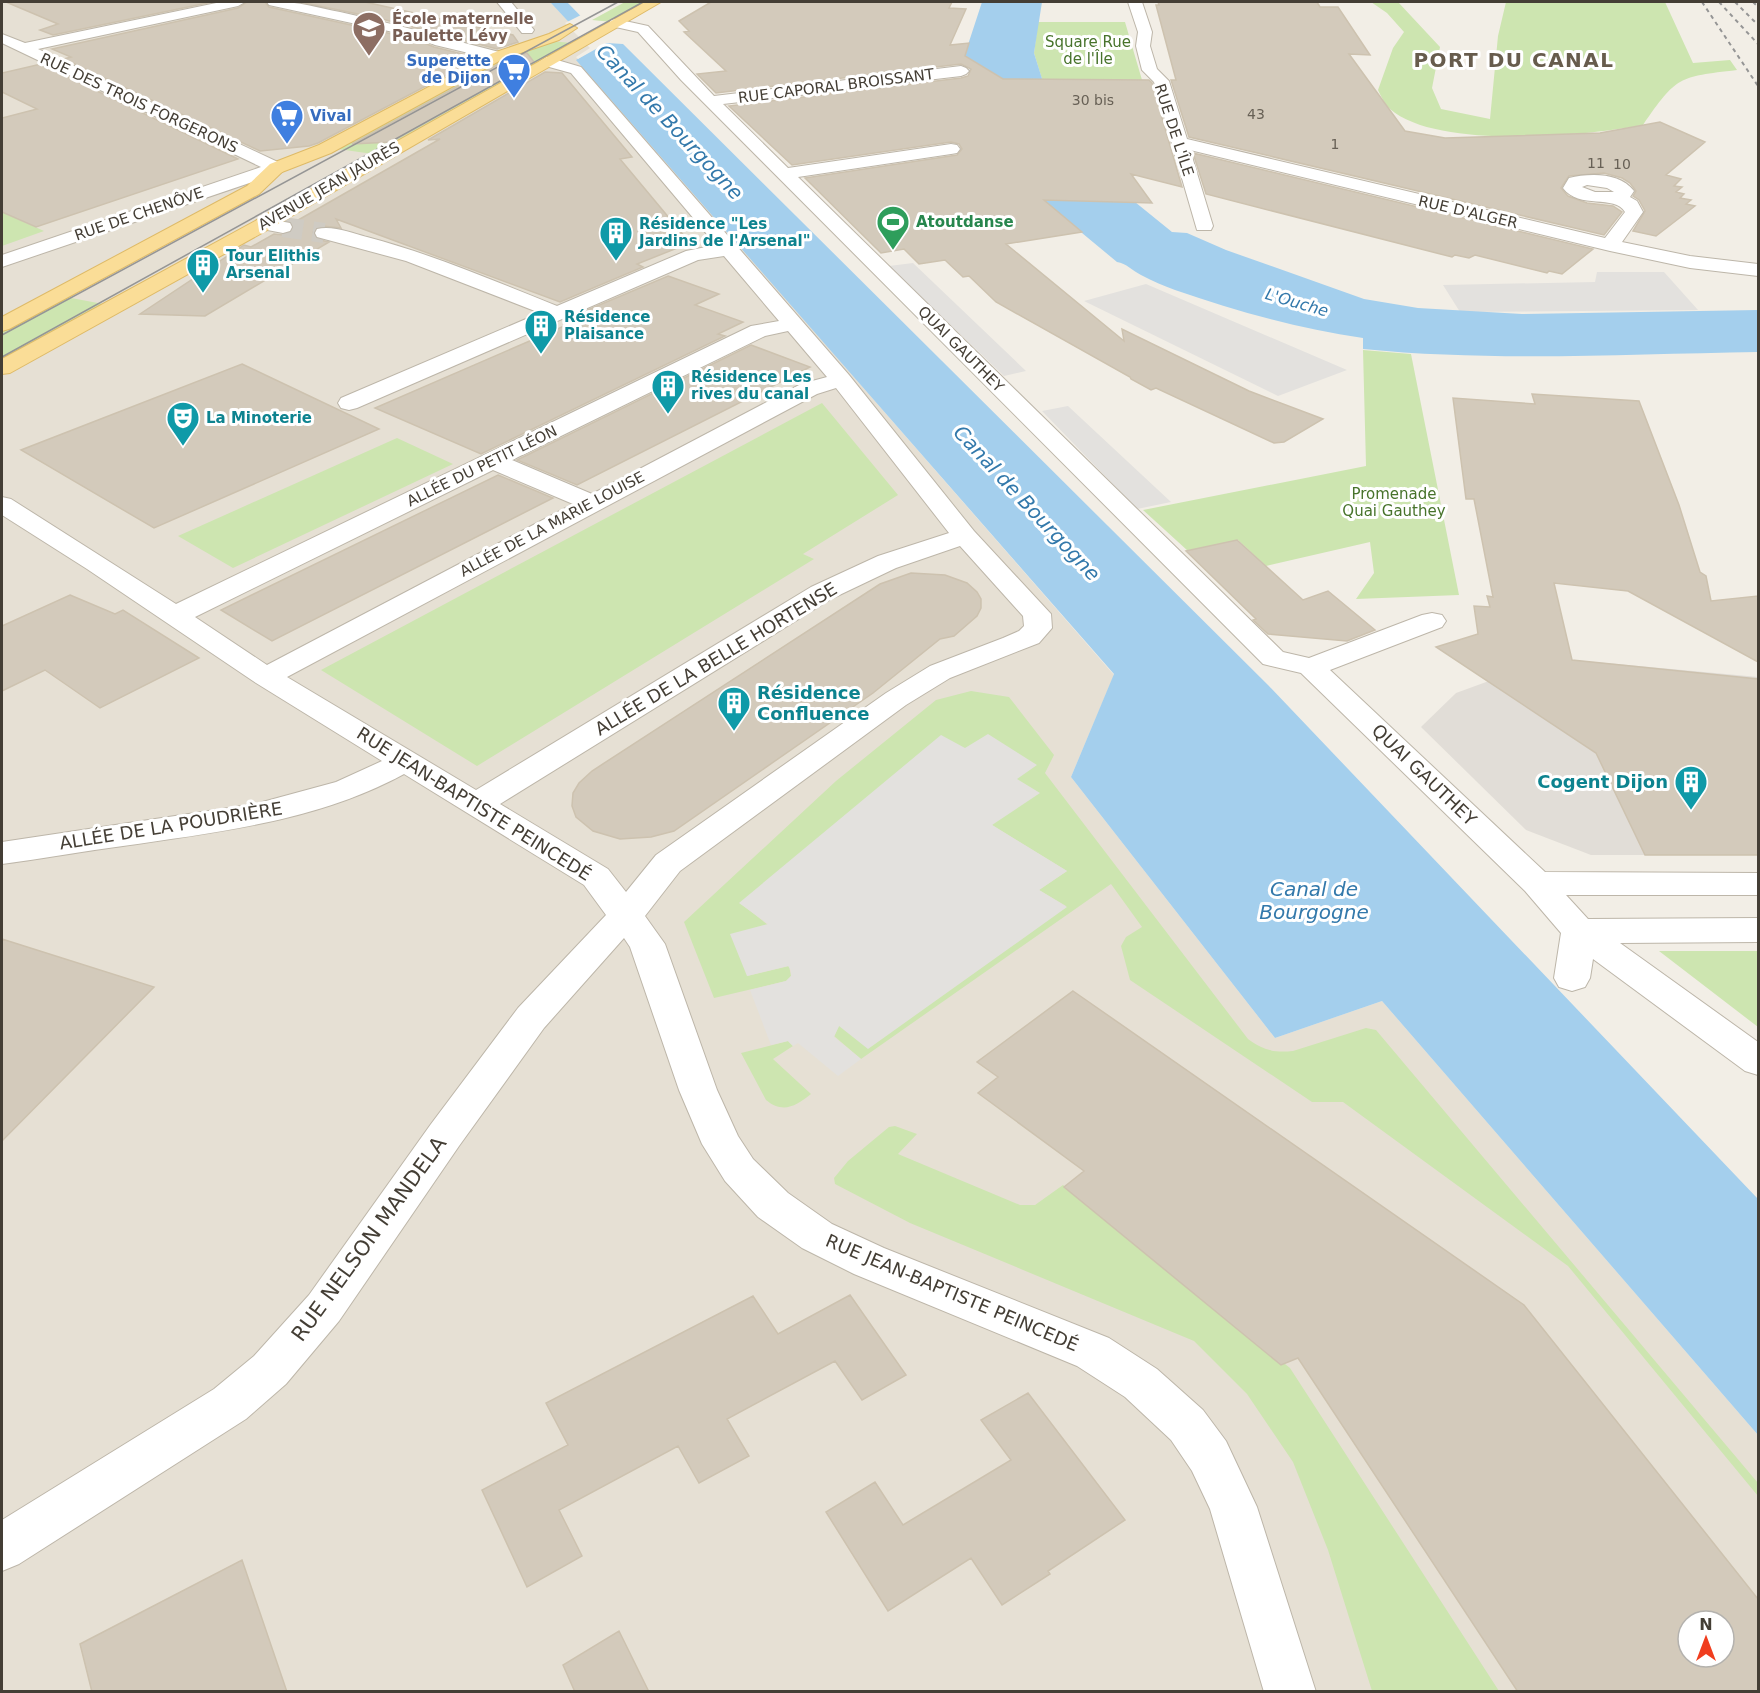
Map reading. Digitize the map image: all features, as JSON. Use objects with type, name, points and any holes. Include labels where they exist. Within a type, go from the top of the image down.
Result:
[{"type":"main road","name":"AVENUE JEAN JAURÈS","points":[[2,368],[264,225],[380,156],[654,2]]},
{"type":"main road","name":"AVENUE JEAN JAURÈS","points":[[2,325],[253,190],[276,168],[324,149],[498,56],[554,37],[583,21]]},
{"type":"main road","points":[[276,168],[297,176],[339,182]]},
{"type":"street","points":[[23,48],[238,2]]},
{"type":"street","points":[[274,2],[420,34],[440,42],[498,56]]},
{"type":"street","points":[[504,2],[527,30]]},
{"type":"street","name":"RUE DE L'ÎLE","points":[[1135,2],[1145,32],[1143,46],[1145,54],[1150,70],[1161,81],[1204,226]]},
{"type":"street","name":"QUAI GAUTHEY","points":[[616,23],[643,29],[711,101],[1273,658],[1311,667],[1537,883],[1580,931],[1758,1060]]},
{"type":"street","name":"RUE DES TROIS FORGERONS","points":[[2,38],[276,168]]},
{"type":"street","points":[[557,56],[576,70],[841,380],[965,536]]},
{"type":"street","name":"RUE CAPORAL BROISSANT","points":[[711,101],[961,70]]},
{"type":"street","name":"RUE D'ALGER","points":[[1180,144],[1610,245],[1690,262],[1758,270]]},
{"type":"street","points":[[785,174],[951,149]]},
{"type":"street","name":"RUE DE CHENÔVE","points":[[2,261],[276,168]]},
{"type":"street","points":[[1610,245],[1634,212],[1631,205],[1617,197]]},
{"type":"street","points":[[264,225],[283,227]]},
{"type":"street","points":[[324,233],[415,257],[557,313]]},
{"type":"street","points":[[349,403],[693,255],[729,249]]},
{"type":"street","name":"ALLÉE DU PETIT LÉON","points":[[174,616],[759,331],[793,324]]},
{"type":"street","name":"ALLÉE DE LA MARIE LOUISE","points":[[266,677],[809,389],[841,380]]},
{"type":"street","points":[[494,460],[591,503]]},
{"type":"street","name":"RUE JEAN-BAPTISTE PEINCEDÉ","points":[[2,504],[266,677],[596,877],[647,944],[698,1090],[722,1144],[739,1170],[773,1205],[817,1236],[869,1262],[1093,1352],[1141,1383],[1187,1425],[1209,1456],[1233,1507],[1290,1692]]},
{"type":"street","name":"ALLÉE DE LA BELLE HORTENSE","points":[[477,804],[820,593],[887,562],[965,536]]},
{"type":"street","name":"RUE NELSON MANDELA","points":[[2,1547],[230,1404],[270,1370],[324,1308],[445,1135],[531,1018],[627,915],[668,863],[896,699],[940,672],[1029,637],[1038,628],[1037,614],[965,536]]},
{"type":"street","points":[[1311,667],[1432,621]]},
{"type":"street","name":"ALLÉE DE LA POUDRIÈRE","points":[[2,853],[241,818],[351,788],[405,761]]},
{"type":"street","points":[[1537,883],[1758,884]]},
{"type":"street","points":[[1572,978],[1580,931],[1758,930]]},
{"type":"shaded area","points":[[2,2],[550,2],[595,49],[577,60],[1114,675],[1071,777],[1275,1038],[1382,1001],[1758,1435],[1758,1691],[2,1692]]},
{"type":"shaded area","points":[[913,263],[1026,371],[1004,376],[889,266]]},
{"type":"shaded area","points":[[1597,272],[1664,272],[1698,310],[1460,312],[1443,285],[1595,282]]},
{"type":"shaded area","points":[[1146,284],[1347,370],[1278,396],[1084,301]]},
{"type":"shaded area","points":[[1068,406],[1171,502],[1137,509],[1042,411]]},
{"type":"shaded area","points":[[1552,658],[1758,677],[1758,855],[1591,855],[1526,830],[1421,727],[1456,693]]},
{"type":"shaded area","points":[[988,734],[1037,765],[1017,779],[1040,793],[992,825],[1067,871],[1039,890],[1067,907],[868,1049],[839,1026],[834,1037],[861,1059],[838,1076],[798,1043],[793,1046],[788,1041],[771,1045],[750,990],[786,981],[791,976],[791,970],[788,966],[747,976],[730,934],[768,924],[739,903],[941,735],[965,748]]},
{"type":"green space","points":[[625,2],[647,2],[612,22],[592,20]]},
{"type":"green space","points":[[1371,2],[1398,2],[1440,47],[1432,88],[1441,109],[1490,119],[1498,36],[1506,2],[1665,2],[1693,63],[1730,60],[1737,70],[1702,75],[1681,82],[1664,97],[1643,125],[1550,136],[1475,135],[1441,130],[1412,122],[1390,109],[1382,98],[1378,90],[1393,48],[1404,32],[1387,13]]},
{"type":"green space","name":"Square Rue de l'Île","points":[[1038,22],[1125,22],[1142,80],[1042,79],[1034,53]]},
{"type":"green space","points":[[551,41],[571,43],[373,154],[338,149],[517,53]]},
{"type":"green space","points":[[2,212],[44,231],[2,246]]},
{"type":"green space","points":[[66,297],[103,304],[2,360],[2,332]]},
{"type":"green space","name":"Promenade Quai Gauthey","points":[[1363,350],[1411,354],[1459,595],[1356,599],[1374,573],[1370,542],[1266,566],[1238,540],[1188,551],[1143,510],[1366,466]]},
{"type":"green space","points":[[822,403],[898,495],[803,554],[814,559],[477,766],[321,670]]},
{"type":"green space","points":[[397,438],[453,464],[233,568],[178,536]]},
{"type":"green space","points":[[971,691],[1009,697],[1054,755],[1045,773],[1248,1039],[1269,1050],[1286,1052],[1366,1028],[1376,1030],[1758,1483],[1758,1496],[1568,1266],[1343,1102],[1312,1102],[1130,980],[1121,946],[1126,937],[1142,927],[1111,884],[861,1059],[834,1036],[839,1026],[1066,906],[1039,890],[1067,871],[992,825],[1016,779],[1036,764],[740,903],[768,925],[747,976],[789,966],[791,976],[786,981],[714,998],[684,922],[836,781],[936,700]]},
{"type":"green space","points":[[1659,951],[1758,951],[1758,1027]]},
{"type":"green space","points":[[788,1041],[793,1046],[773,1059],[811,1094],[795,1105],[778,1107],[766,1100],[741,1053]]},
{"type":"green space","points":[[895,1126],[917,1134],[898,1154],[1020,1205],[1035,1205],[1063,1185],[1290,1368],[1499,1691],[1372,1691],[1328,1550],[1293,1462],[1247,1394],[1194,1341],[910,1223],[835,1184],[834,1178],[848,1161],[889,1127]]},
{"type":"water","name":"Canal de Bourgogne","points":[[550,2],[567,2],[607,43],[623,44],[1268,685],[1758,1199],[1758,1435],[1382,1001],[1275,1038],[1071,777],[1114,674],[576,60],[594,49]]},
{"type":"water","name":"L'Ouche","points":[[982,2],[1042,2],[1034,53],[1044,85],[1135,202],[1172,232],[1187,233],[1226,250],[1364,299],[1418,308],[1522,314],[1758,310],[1758,352],[1511,356],[1363,349],[1363,338],[1315,330],[1244,312],[1154,281],[1117,262],[1035,194],[982,96],[964,57]]},
{"type":"pier","points":[[583,14],[608,40],[612,40],[578,59],[576,57],[590,48],[565,23]]},
{"type":"building","points":[[6,2],[212,2],[53,35],[40,30],[58,24]]},
{"type":"building","points":[[247,2],[265,2],[269,7],[415,39],[434,47],[479,58],[318,143],[260,151],[64,59],[71,57],[52,49],[238,8]]},
{"type":"building","points":[[300,2],[365,2],[513,35],[518,42],[497,49],[382,19]]},
{"type":"building","points":[[711,2],[952,2],[949,8],[966,9],[950,45],[969,43],[965,56],[1003,79],[1149,80],[1152,83],[1182,187],[1131,174],[1152,203],[1044,200],[1082,232],[1006,244],[1124,341],[1122,329],[1249,391],[1323,419],[1284,442],[1274,443],[1156,388],[1151,390],[1131,379],[996,302],[969,276],[963,277],[945,260],[919,264],[904,249],[881,253],[805,178],[957,155],[962,149],[959,144],[951,142],[792,165],[729,106],[961,78],[968,76],[971,69],[961,64],[716,93],[697,74],[726,71],[684,32],[689,31],[679,21]]},
{"type":"building","points":[[1158,2],[1317,2],[1320,7],[1338,7],[1370,55],[1349,54],[1405,131],[1445,138],[1600,133],[1660,122],[1705,142],[1666,175],[1681,179],[1674,186],[1682,187],[1676,192],[1684,194],[1680,198],[1691,200],[1686,204],[1695,206],[1656,236],[1633,231],[1645,211],[1639,200],[1633,196],[1636,191],[1630,183],[1604,173],[1569,176],[1561,188],[1568,196],[1587,203],[1613,206],[1622,212],[1604,235],[1189,137],[1171,80],[1176,80],[1156,5],[1159,5]]},
{"type":"building","points":[[527,53],[534,62],[391,142],[352,144],[504,61]]},
{"type":"building","points":[[41,64],[238,159],[36,227],[2,212],[2,118],[37,109],[2,92],[2,73]]},
{"type":"building","points":[[545,72],[562,73],[632,157],[620,159],[690,243],[637,264],[643,267],[560,302],[336,219],[341,228],[322,226],[317,227],[313,232],[316,239],[329,242],[205,316],[140,314],[244,245],[251,247],[274,234],[291,233],[294,228],[293,223],[440,139],[428,140]]},
{"type":"building","points":[[1193,153],[1593,249],[1562,274],[1549,271],[1547,273],[1475,255],[1469,258],[1455,255],[1452,257],[1206,194]]},
{"type":"building","points":[[668,276],[719,294],[695,305],[743,322],[718,334],[725,336],[481,454],[375,408],[592,314],[585,311]]},
{"type":"building","name":"Résidence Les rives du canal","points":[[751,345],[810,367],[577,485],[517,460]]},
{"type":"building","name":"La Minoterie","points":[[242,364],[379,429],[154,528],[21,450]]},
{"type":"building","points":[[1532,394],[1639,401],[1679,505],[1700,572],[1706,576],[1711,601],[1758,596],[1758,662],[1628,591],[1554,583],[1572,660],[1758,679],[1758,855],[1645,855],[1596,753],[1436,647],[1478,634],[1474,606],[1490,607],[1487,596],[1493,597],[1474,499],[1466,499],[1453,398],[1535,404]]},
{"type":"building","points":[[498,475],[553,498],[272,641],[221,610]]},
{"type":"building","points":[[1237,540],[1303,600],[1328,591],[1375,630],[1347,641],[1268,634],[1253,620],[1256,619],[1186,551]]},
{"type":"building","name":"Résidence Confluence","points":[[911,573],[945,575],[967,583],[981,599],[981,608],[977,616],[954,636],[940,639],[873,693],[674,831],[651,837],[620,839],[593,831],[576,817],[572,806],[573,793],[579,783],[592,771],[880,584]]},
{"type":"building","points":[[70,595],[115,614],[123,610],[199,658],[100,708],[45,670],[2,691],[2,626]]},
{"type":"building","points":[[2,939],[154,987],[2,1141]]},
{"type":"building","points":[[1073,991],[1524,1305],[1758,1599],[1758,1692],[1518,1692],[1298,1358],[1281,1365],[1064,1187],[1084,1171],[978,1093],[998,1077],[977,1062]]},
{"type":"building","points":[[850,1295],[906,1375],[862,1400],[835,1361],[727,1419],[749,1456],[699,1483],[678,1446],[559,1510],[582,1556],[527,1587],[482,1490],[568,1445],[546,1403],[753,1296],[778,1334]]},
{"type":"building","points":[[1028,1393],[1125,1520],[1048,1571],[1050,1574],[1002,1605],[971,1558],[888,1611],[826,1512],[875,1482],[903,1525],[1011,1460],[981,1420]]},
{"type":"building","points":[[242,1560],[287,1692],[92,1692],[80,1644]]},
{"type":"building","points":[[619,1631],[649,1692],[575,1692],[563,1665]]},
{"type":"tunnel","points":[[283,227],[324,233]]},
{"type":"tram line","points":[[2,335],[618,2]]},
{"type":"tram line","points":[[2,357],[643,2]]},
{"type":"railway","points":[[1702,2],[1758,86]]},
{"type":"railway","points":[[1719,2],[1758,44]]},
{"type":"railway","points":[[1735,2],[1758,25]]},
{"type":"railway","points":[[1753,2],[1758,7]]},
{"type":"place","name":"École maternelle Paulette Lévy","points":[[369,57]]},
{"type":"place","name":"Superette de Dijon","points":[[514,99]]},
{"type":"place","name":"Vival","points":[[287,145]]},
{"type":"place","name":"Atoutdanse","points":[[893,251]]},
{"type":"place","name":"Résidence \"Les Jardins de l'Arsenal\"","points":[[616,262]]},
{"type":"place","name":"Tour Elithis Arsenal","points":[[203,294]]},
{"type":"place","name":"Résidence Plaisance","points":[[541,355]]},
{"type":"place","name":"Résidence Les rives du canal","points":[[668,415]]},
{"type":"place","name":"La Minoterie","points":[[183,447]]},
{"type":"place","name":"Résidence Confluence","points":[[734,732]]},
{"type":"place","name":"Cogent Dijon","points":[[1691,811]]},
{"type":"district","name":"PORT DU CANAL","points":[[1514,60]]}]
